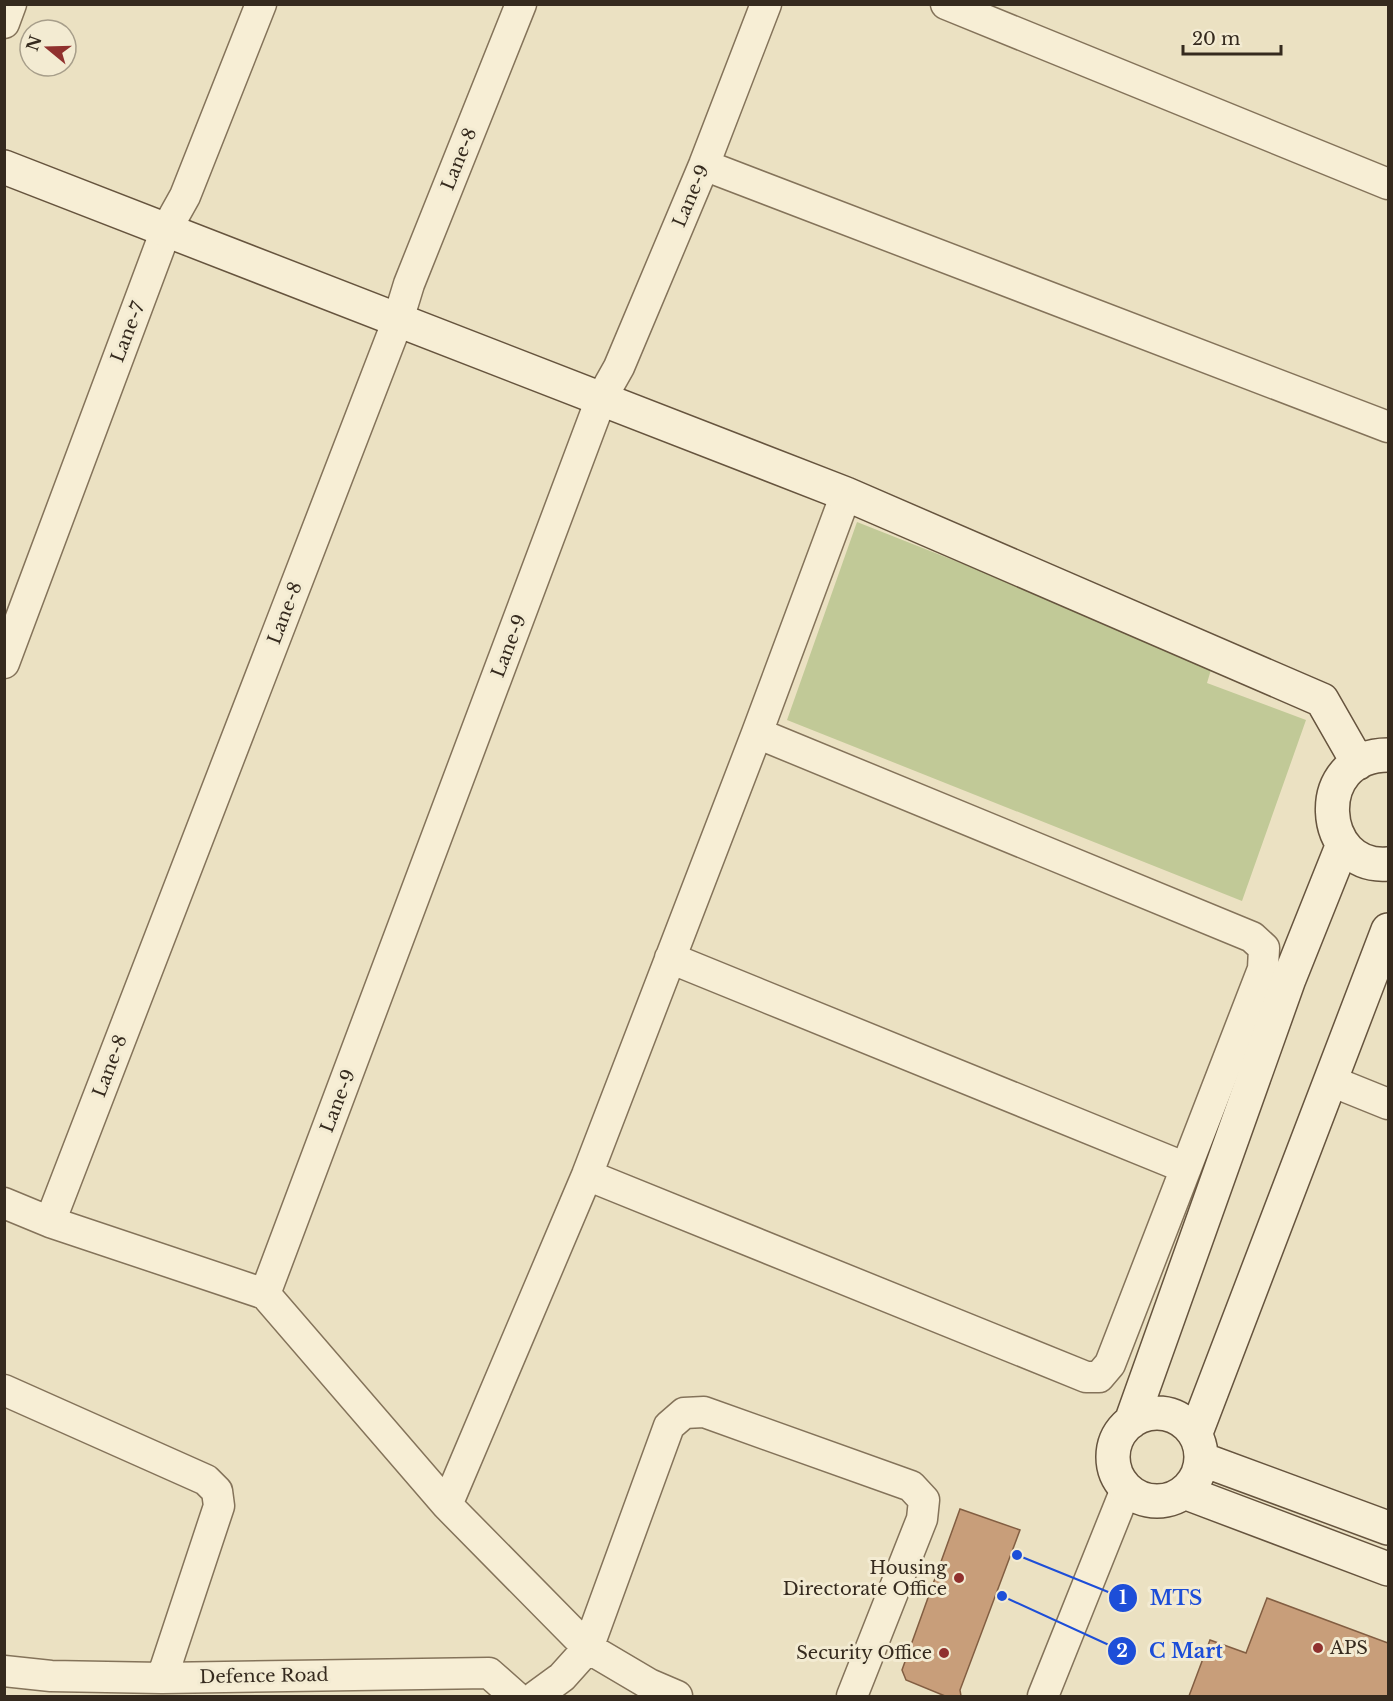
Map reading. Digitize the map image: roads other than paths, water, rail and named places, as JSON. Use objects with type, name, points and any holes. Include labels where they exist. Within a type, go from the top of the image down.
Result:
[{"type":"street","points":[[4,22],[11,4]]},
{"type":"street","name":"Lane-7","points":[[4,663],[166,230],[185,196],[261,4]]},
{"type":"street","name":"Lane-8","points":[[50,1222],[398,320],[409,284],[521,4]]},
{"type":"street","name":"Lane-9","points":[[266,1294],[601,399],[619,367],[704,165],[766,4]]},
{"type":"street","points":[[946,4],[1389,184]]},
{"type":"street","points":[[704,165],[1389,427]]},
{"type":"street","points":[[4,167],[846,494],[1322,700],[1373,759],[1346,773],[1337,785],[1332,800],[1335,830],[1343,844],[1355,855],[1369,862],[1389,864]]},
{"type":"street","points":[[447,1505],[587,1175],[846,494]]},
{"type":"street","points":[[587,1175],[1086,1377],[1100,1377],[1110,1364],[1263,969],[1264,948],[1252,938],[757,733]]},
{"type":"street","points":[[1131,1422],[1289,979],[1343,844]]},
{"type":"street","points":[[1389,930],[1331,1081],[1198,1447],[1199,1471],[1184,1492],[1173,1498],[1149,1501],[1126,1489],[1114,1467],[1113,1455],[1116,1442],[1131,1422],[1142,1416],[1165,1414],[1187,1425],[1198,1447],[1389,1528]]},
{"type":"street","points":[[670,958],[1186,1168]]},
{"type":"street","points":[[1331,1081],[1389,1104]]},
{"type":"street","points":[[4,1203],[50,1222],[266,1294],[447,1505],[588,1648],[649,1684],[677,1696]]},
{"type":"street","points":[[4,1390],[206,1480],[217,1491],[219,1506],[162,1678]]},
{"type":"street","points":[[536,1696],[562,1677],[588,1648],[669,1426],[684,1413],[704,1412],[911,1486],[924,1500],[922,1519],[852,1696]]},
{"type":"street","points":[[1043,1696],[1126,1489]]},
{"type":"street","points":[[1184,1492],[1389,1569]]},
{"type":"street","name":"Defence Road","points":[[4,1671],[48,1686],[162,1678],[231,1686],[489,1673],[515,1696]]},
{"type":"place","name":"MTS","points":[[1017,1555]]},
{"type":"place","name":"Housing Directorate Office","points":[[959,1578]]},
{"type":"place","name":"C Mart","points":[[1002,1596]]},
{"type":"place","name":"APS","points":[[1318,1648]]},
{"type":"place","name":"Security Office","points":[[944,1653]]}]
